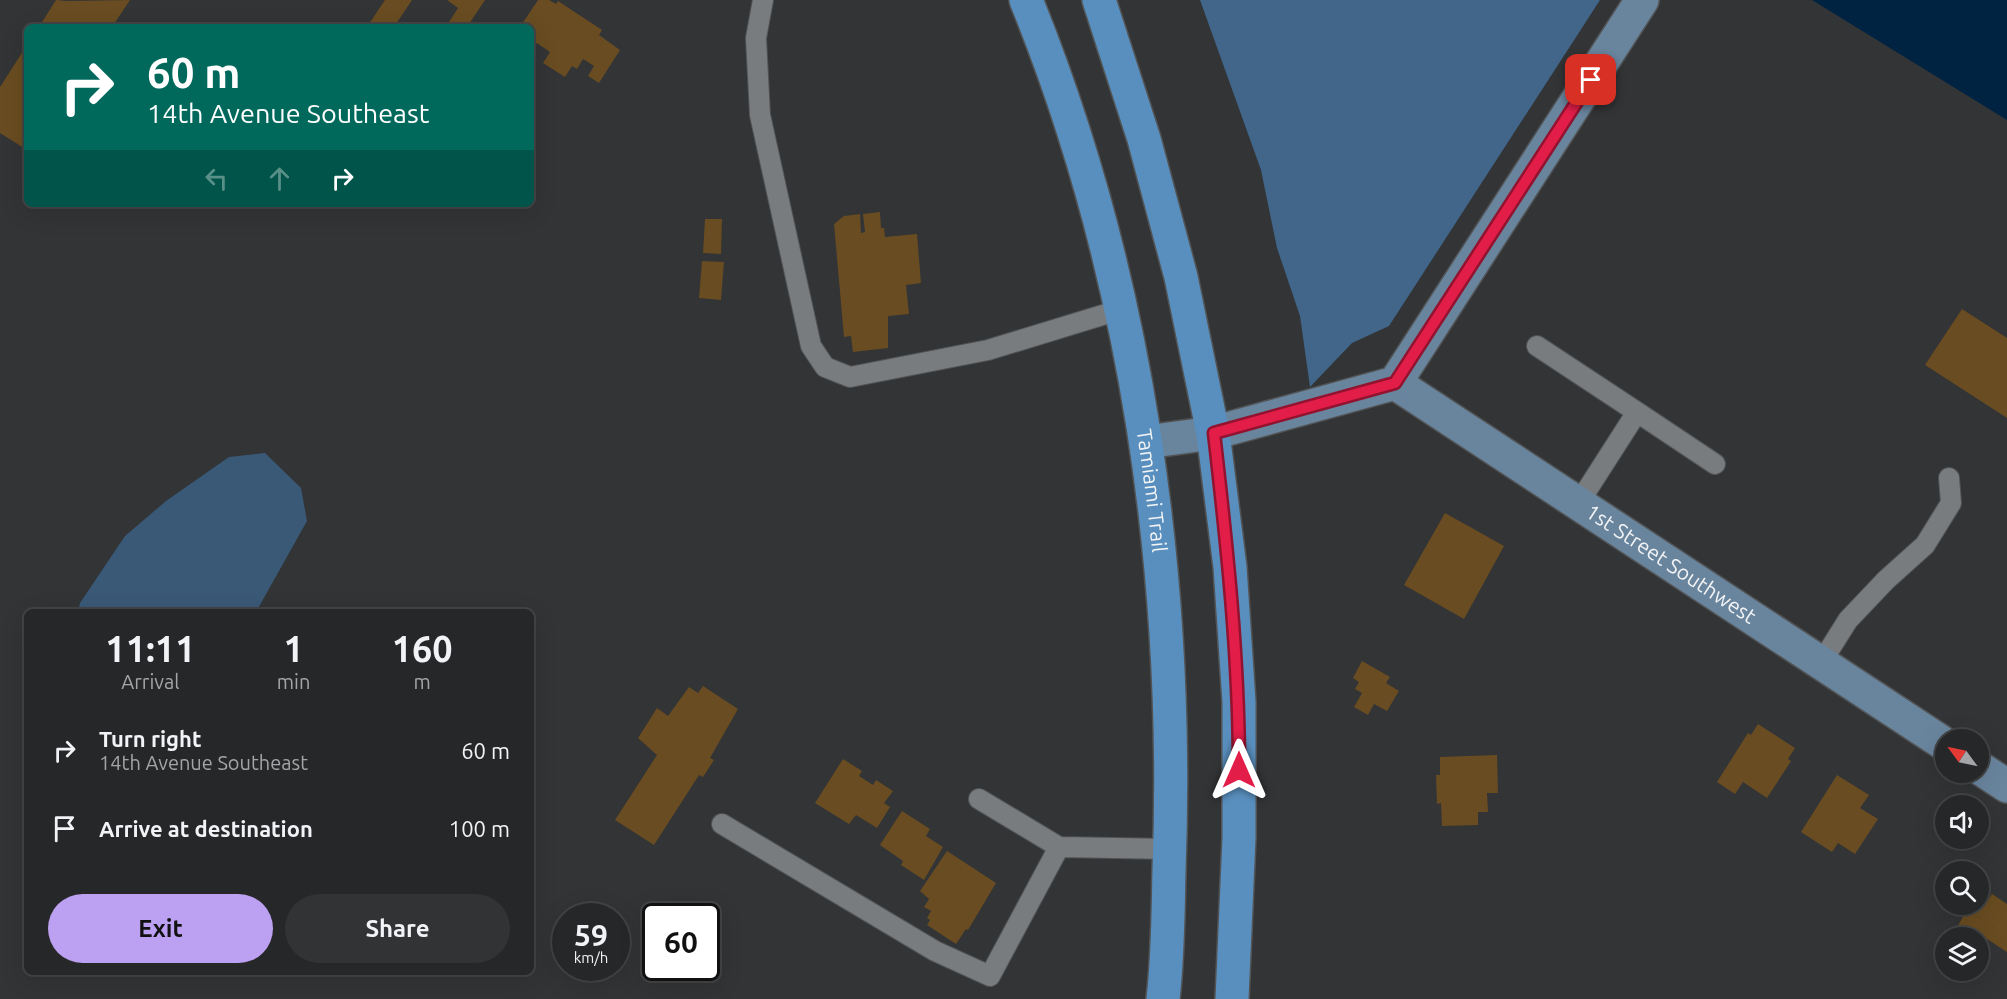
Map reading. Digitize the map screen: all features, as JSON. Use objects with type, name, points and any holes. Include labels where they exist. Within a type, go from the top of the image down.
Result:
[{"type":"main road","name":"Tamiami Trail","points":[[1026,0],[1047,53],[1086,169],[1119,310],[1146,442],[1162,592],[1171,726],[1170,849],[1163,999]]},
{"type":"main road","points":[[1099,0],[1144,139],[1178,266],[1214,433],[1230,567],[1239,702],[1239,838],[1232,999]]},
{"type":"street","points":[[1146,442],[1214,433],[1395,383],[1642,0]]},
{"type":"street","name":"1st Street Southwest","points":[[1395,383],[1935,738]]},
{"type":"street","points":[[1989,774],[2007,786]]},
{"type":"lane","points":[[763,0],[756,38],[760,116],[812,346],[825,367],[850,377],[988,350],[1119,310]]},
{"type":"lane","points":[[1537,346],[1715,464]]},
{"type":"lane","points":[[1578,504],[1637,412]]},
{"type":"lane","points":[[1821,663],[1848,620],[1886,579],[1925,545],[1951,503],[1949,478]]},
{"type":"lane","points":[[979,799],[1059,847],[1170,849]]},
{"type":"lane","points":[[722,824],[935,951],[990,976],[1059,847]]},
{"type":"shaded area","points":[[1200,0],[1600,0],[1389,326],[1352,343],[1310,387],[1300,316],[1277,248],[1261,170]]},
{"type":"shaded area","points":[[1812,0],[2007,0],[2007,120]]},
{"type":"shaded area","points":[[265,453],[301,488],[307,521],[258,609],[79,609],[80,603],[125,536],[166,501],[229,457]]},
{"type":"building","points":[[56,0],[130,0],[114,24],[41,24]]},
{"type":"building","points":[[385,0],[412,0],[396,24],[369,24]]},
{"type":"building","points":[[447,0],[485,0],[469,24],[449,22],[458,8]]},
{"type":"building","points":[[538,0],[549,0],[556,4],[558,1],[602,30],[599,35],[620,50],[599,83],[588,76],[594,66],[583,59],[577,69],[572,66],[565,77],[543,63],[550,52],[537,43],[534,48],[534,24],[522,24]]},
{"type":"building","points":[[24,50],[24,148],[0,133],[0,87]]},
{"type":"building","points":[[880,212],[881,228],[884,228],[885,237],[917,234],[921,283],[906,285],[909,314],[888,316],[888,348],[853,352],[851,336],[844,337],[834,224],[844,216],[860,214],[861,233],[865,232],[863,214]]},
{"type":"building","points":[[705,219],[722,219],[721,254],[703,253]]},
{"type":"building","points":[[702,261],[724,262],[721,300],[699,298]]},
{"type":"building","points":[[1962,309],[2007,338],[2007,418],[1925,365]]},
{"type":"building","points":[[1445,513],[1504,546],[1464,619],[1404,585]]},
{"type":"building","points":[[1362,661],[1390,677],[1386,683],[1399,691],[1387,711],[1374,704],[1368,715],[1354,707],[1362,693],[1355,689],[1359,682],[1353,678]]},
{"type":"building","points":[[703,686],[738,709],[710,758],[714,760],[703,777],[699,775],[654,845],[615,820],[657,755],[638,738],[657,708],[668,716],[689,687],[698,693]]},
{"type":"building","points":[[1758,724],[1795,748],[1788,759],[1791,761],[1767,798],[1743,782],[1735,794],[1717,782],[1748,733],[1751,735]]},
{"type":"building","points":[[1497,755],[1498,793],[1487,793],[1488,812],[1478,812],[1478,825],[1442,826],[1441,803],[1437,804],[1436,775],[1440,775],[1440,757]]},
{"type":"building","points":[[843,759],[862,771],[859,776],[873,785],[876,780],[893,791],[884,803],[890,807],[877,828],[856,815],[849,824],[815,803]]},
{"type":"building","points":[[1837,775],[1869,795],[1860,808],[1878,819],[1855,854],[1838,843],[1832,852],[1801,832]]},
{"type":"building","points":[[902,811],[930,829],[926,836],[943,847],[924,880],[901,865],[903,861],[880,845]]},
{"type":"building","points":[[947,851],[996,883],[968,930],[966,929],[956,944],[927,925],[930,920],[927,918],[931,911],[924,907],[929,899],[920,891]]},
{"type":"building","points":[[1992,894],[2007,904],[2007,952],[1989,940],[1989,927],[1957,927],[1964,915],[1989,915],[1989,898]]},
{"type":"route","points":[[1239,770],[1239,702],[1230,567],[1214,433],[1395,383],[1591,80]]}]
